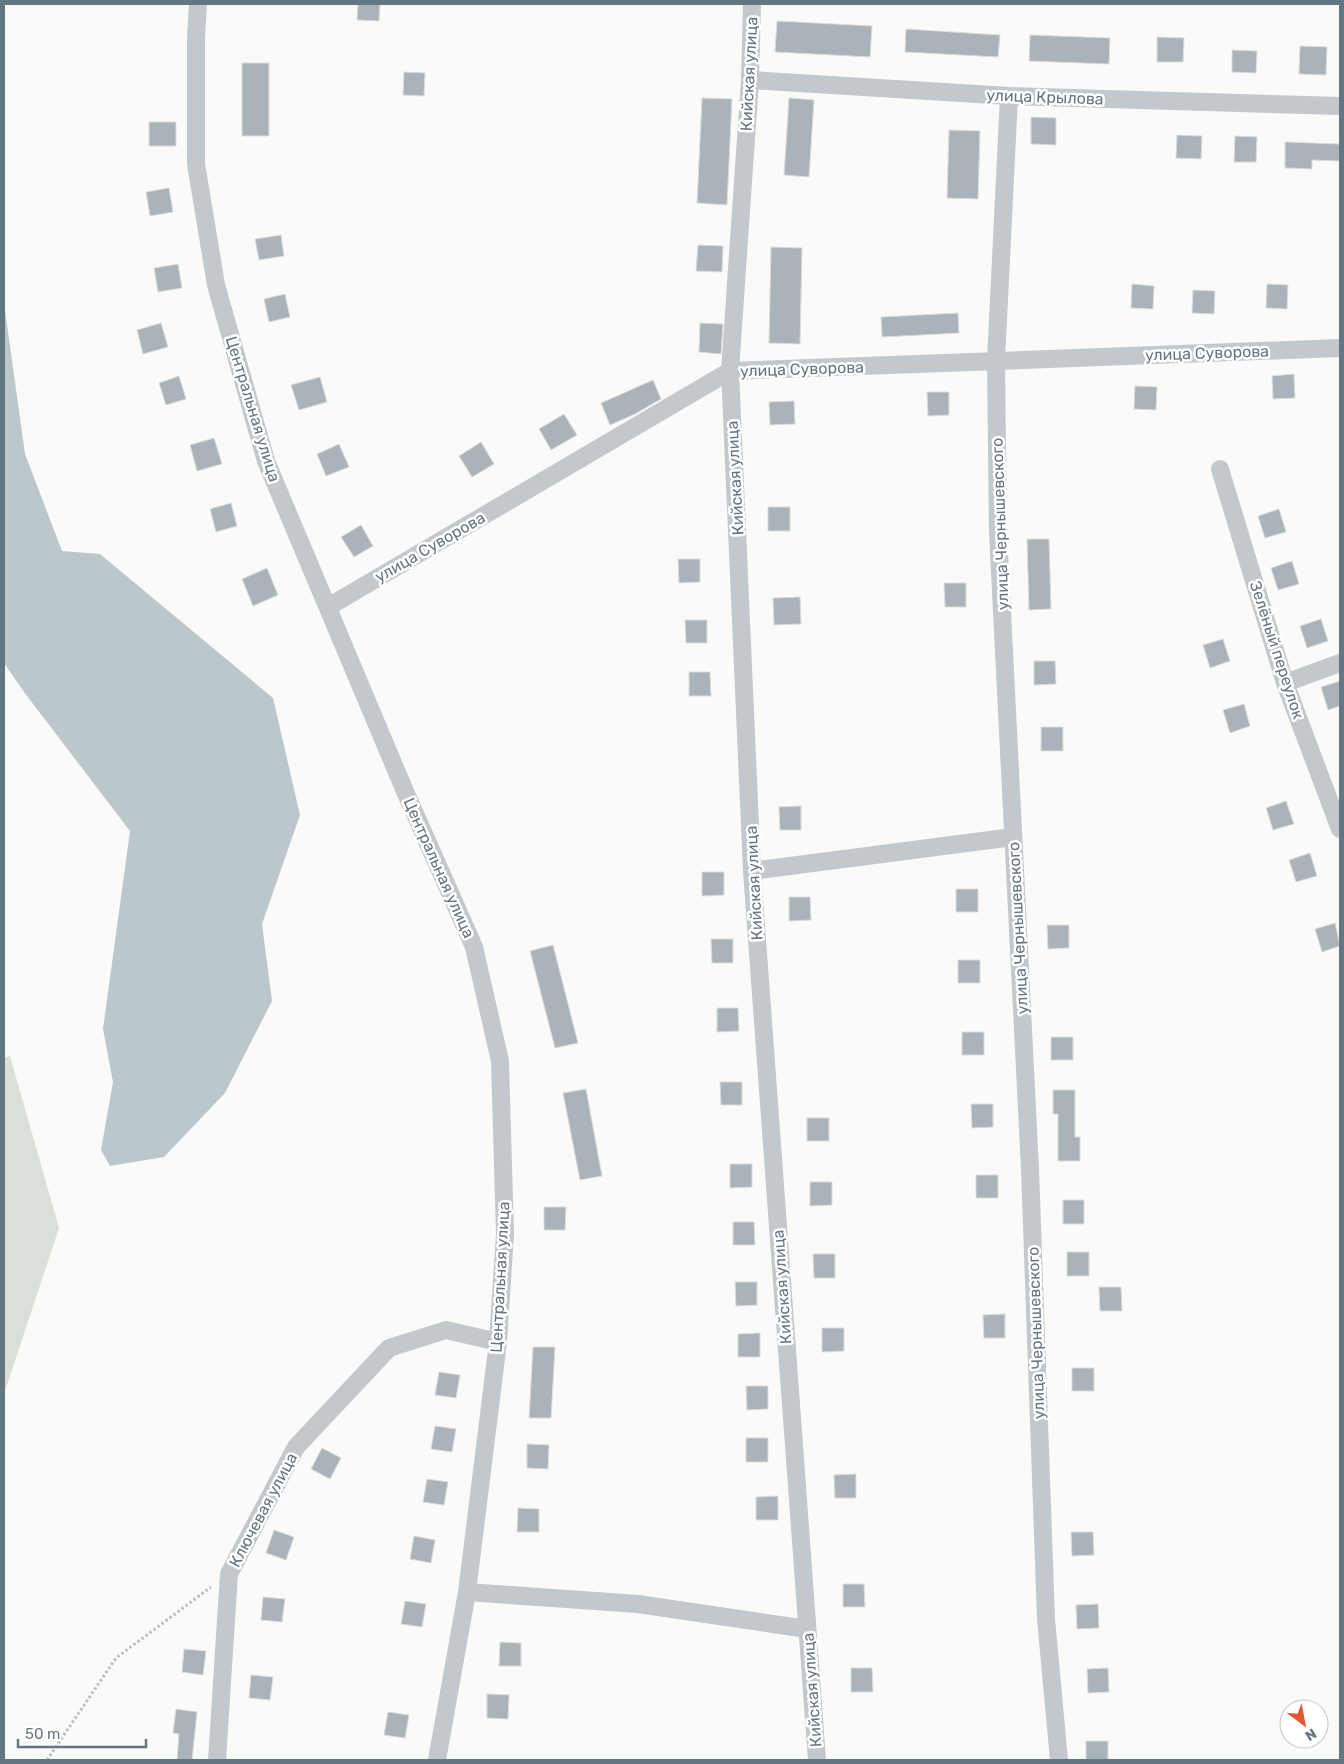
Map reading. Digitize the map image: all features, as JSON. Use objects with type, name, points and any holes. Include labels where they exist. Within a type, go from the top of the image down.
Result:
[{"type":"street","name":"Центральная улица","points":[[198,4],[196,38],[196,164],[216,285],[266,461],[476,956],[500,1061],[505,1234],[498,1342],[467,1592],[437,1760]]},
{"type":"street","name":"Кийская улица","points":[[752,4],[750,80],[730,372],[752,871],[817,1760]]},
{"type":"street","name":"улица Крылова","points":[[750,80],[1009,96],[1340,106]]},
{"type":"street","name":"улица Чернышевского","points":[[1009,96],[996,360],[998,532],[1030,1169],[1046,1619],[1058,1760]]},
{"type":"street","name":"улица Суворова","points":[[328,607],[730,372],[996,360],[1340,348]]},
{"type":"street","name":"Зелёный переулок","points":[[1220,469],[1285,683],[1340,829]]},
{"type":"street","points":[[1285,683],[1340,663]]},
{"type":"street","points":[[752,871],[1013,837]]},
{"type":"street","name":"Ключевая улица","points":[[217,1760],[229,1574],[296,1447],[389,1348],[446,1330],[498,1342]]},
{"type":"street","points":[[467,1592],[638,1604],[807,1629]]},
{"type":"path","points":[[47,1760],[116,1658],[229,1574]]},
{"type":"shaded area","points":[[4,303],[25,454],[62,551],[100,554],[273,698],[300,815],[262,924],[272,1001],[225,1093],[164,1157],[110,1166],[101,1150],[113,1082],[103,1029],[130,831],[4,663]]},
{"type":"shaded area","points":[[10,1056],[59,1228],[4,1394],[4,1058]]},
{"type":"building","points":[[358,4],[380,4],[379,21],[357,20]]},
{"type":"building","points":[[777,21],[872,26],[870,57],[775,52]]},
{"type":"building","points":[[906,29],[1000,35],[998,57],[905,52]]},
{"type":"building","points":[[1030,35],[1110,38],[1109,64],[1029,61]]},
{"type":"building","points":[[1157,37],[1184,38],[1183,62],[1157,62]]},
{"type":"building","points":[[1300,46],[1327,47],[1326,75],[1299,74]]},
{"type":"building","points":[[1232,50],[1257,51],[1256,73],[1232,72]]},
{"type":"building","points":[[242,63],[269,63],[269,136],[242,136]]},
{"type":"building","points":[[404,72],[425,73],[424,96],[403,95]]},
{"type":"building","points":[[702,98],[732,99],[727,205],[697,203]]},
{"type":"building","points":[[789,98],[814,100],[809,177],[784,175]]},
{"type":"building","points":[[1031,117],[1056,118],[1056,145],[1031,144]]},
{"type":"building","points":[[149,122],[176,122],[176,146],[149,146]]},
{"type":"building","points":[[949,130],[980,131],[978,199],[947,198]]},
{"type":"building","points":[[1177,135],[1202,136],[1201,159],[1176,158]]},
{"type":"building","points":[[1235,136],[1257,137],[1256,162],[1234,162]]},
{"type":"building","points":[[1285,142],[1340,144],[1340,161],[1312,160],[1312,169],[1285,168]]},
{"type":"building","points":[[169,188],[173,212],[150,216],[146,192]]},
{"type":"building","points":[[281,235],[284,256],[259,260],[255,239]]},
{"type":"building","points":[[698,245],[723,246],[722,272],[696,271]]},
{"type":"building","points":[[771,247],[802,248],[800,344],[769,343]]},
{"type":"building","points":[[178,264],[182,288],[158,292],[154,268]]},
{"type":"building","points":[[1132,284],[1154,286],[1153,309],[1131,308]]},
{"type":"building","points":[[1267,284],[1288,285],[1287,309],[1266,308]]},
{"type":"building","points":[[1193,290],[1215,291],[1214,314],[1192,313]]},
{"type":"building","points":[[285,294],[290,317],[269,322],[264,299]]},
{"type":"building","points":[[958,313],[959,333],[882,337],[881,317]]},
{"type":"building","points":[[161,323],[168,347],[143,354],[137,330]]},
{"type":"building","points":[[700,323],[723,324],[721,354],[699,352]]},
{"type":"building","points":[[1294,374],[1295,398],[1273,399],[1272,376]]},
{"type":"building","points":[[179,376],[186,399],[166,405],[159,383]]},
{"type":"building","points":[[320,377],[327,402],[299,410],[291,385]]},
{"type":"building","points":[[653,380],[661,399],[635,414],[610,425],[601,403]]},
{"type":"building","points":[[1135,386],[1157,387],[1156,410],[1134,409]]},
{"type":"building","points":[[927,392],[949,392],[949,415],[928,416]]},
{"type":"building","points":[[794,401],[795,424],[770,425],[769,402]]},
{"type":"building","points":[[564,414],[577,435],[551,450],[539,429]]},
{"type":"building","points":[[214,438],[222,464],[197,471],[190,445]]},
{"type":"building","points":[[481,442],[494,464],[472,477],[459,456]]},
{"type":"building","points":[[339,444],[349,467],[326,476],[317,454]]},
{"type":"building","points":[[231,503],[237,526],[216,532],[210,509]]},
{"type":"building","points":[[768,507],[790,507],[790,531],[768,531]]},
{"type":"building","points":[[1279,509],[1286,532],[1265,538],[1258,516]]},
{"type":"building","points":[[361,525],[373,546],[354,557],[341,537]]},
{"type":"building","points":[[1027,539],[1049,539],[1051,609],[1029,610]]},
{"type":"building","points":[[678,559],[700,559],[700,582],[679,583]]},
{"type":"building","points":[[1292,561],[1299,584],[1278,590],[1271,568]]},
{"type":"building","points":[[267,568],[278,595],[253,606],[242,579]]},
{"type":"building","points":[[944,583],[966,583],[966,607],[945,607]]},
{"type":"building","points":[[800,597],[801,624],[774,625],[773,598]]},
{"type":"building","points":[[1321,619],[1328,641],[1307,648],[1300,626]]},
{"type":"building","points":[[685,620],[707,620],[707,643],[686,643]]},
{"type":"building","points":[[1223,639],[1230,661],[1210,668],[1203,645]]},
{"type":"building","points":[[1034,661],[1055,661],[1056,684],[1034,685]]},
{"type":"building","points":[[689,672],[710,672],[711,696],[689,696]]},
{"type":"building","points":[[1340,681],[1340,706],[1328,710],[1321,687]]},
{"type":"building","points":[[1244,704],[1250,726],[1230,733],[1223,710]]},
{"type":"building","points":[[1041,727],[1063,727],[1063,751],[1041,751]]},
{"type":"building","points":[[1286,801],[1294,824],[1273,830],[1266,808]]},
{"type":"building","points":[[801,806],[801,830],[780,830],[779,807]]},
{"type":"building","points":[[1310,853],[1317,876],[1296,882],[1289,860]]},
{"type":"building","points":[[702,872],[724,872],[724,895],[702,896]]},
{"type":"building","points":[[956,889],[978,889],[978,912],[956,912]]},
{"type":"building","points":[[789,897],[810,897],[811,920],[789,921]]},
{"type":"building","points":[[1335,923],[1340,946],[1322,952],[1315,929]]},
{"type":"building","points":[[1047,925],[1069,925],[1069,948],[1048,949]]},
{"type":"building","points":[[711,939],[733,939],[733,963],[712,963]]},
{"type":"building","points":[[553,945],[578,1043],[555,1048],[530,951]]},
{"type":"building","points":[[958,960],[980,960],[980,983],[958,983]]},
{"type":"building","points":[[717,1008],[738,1008],[739,1031],[717,1032]]},
{"type":"building","points":[[962,1032],[984,1032],[984,1055],[962,1055]]},
{"type":"building","points":[[1051,1037],[1073,1037],[1073,1060],[1051,1060]]},
{"type":"building","points":[[720,1082],[742,1082],[742,1105],[721,1105]]},
{"type":"building","points":[[586,1089],[602,1176],[580,1180],[563,1093]]},
{"type":"building","points":[[1053,1090],[1075,1090],[1075,1137],[1080,1137],[1080,1161],[1058,1161],[1058,1114],[1053,1114]]},
{"type":"building","points":[[971,1104],[993,1104],[993,1127],[972,1128]]},
{"type":"building","points":[[807,1118],[829,1118],[829,1141],[807,1141]]},
{"type":"building","points":[[730,1164],[752,1164],[752,1187],[730,1188]]},
{"type":"building","points":[[976,1175],[998,1175],[998,1198],[976,1198]]},
{"type":"building","points":[[810,1182],[832,1182],[832,1205],[810,1206]]},
{"type":"building","points":[[1063,1200],[1084,1200],[1084,1224],[1063,1224]]},
{"type":"building","points":[[544,1207],[566,1207],[565,1230],[544,1230]]},
{"type":"building","points":[[733,1222],[754,1222],[755,1245],[733,1245]]},
{"type":"building","points":[[1067,1252],[1089,1252],[1089,1276],[1067,1276]]},
{"type":"building","points":[[813,1254],[835,1254],[835,1278],[814,1278]]},
{"type":"building","points":[[735,1282],[757,1282],[757,1305],[736,1306]]},
{"type":"building","points":[[1099,1287],[1121,1287],[1122,1311],[1100,1311]]},
{"type":"building","points":[[1005,1314],[1005,1338],[984,1338],[983,1315]]},
{"type":"building","points":[[822,1328],[844,1328],[844,1351],[822,1352]]},
{"type":"building","points":[[760,1333],[760,1357],[738,1357],[738,1334]]},
{"type":"building","points":[[533,1347],[555,1347],[551,1418],[529,1418]]},
{"type":"building","points":[[1072,1368],[1094,1368],[1094,1391],[1072,1391]]},
{"type":"building","points":[[439,1372],[460,1375],[456,1398],[435,1395]]},
{"type":"building","points":[[746,1386],[768,1386],[768,1409],[747,1410]]},
{"type":"building","points":[[435,1426],[456,1429],[452,1452],[431,1449]]},
{"type":"building","points":[[746,1438],[768,1438],[768,1462],[746,1462]]},
{"type":"building","points":[[527,1444],[549,1445],[548,1469],[527,1468]]},
{"type":"building","points":[[322,1448],[341,1458],[330,1479],[311,1469]]},
{"type":"building","points":[[856,1474],[856,1498],[835,1498],[834,1475]]},
{"type":"building","points":[[427,1479],[448,1482],[444,1505],[423,1502]]},
{"type":"building","points":[[778,1496],[778,1520],[756,1520],[756,1497]]},
{"type":"building","points":[[518,1508],[539,1509],[539,1532],[517,1532]]},
{"type":"building","points":[[274,1530],[294,1537],[286,1560],[266,1553]]},
{"type":"building","points":[[1071,1532],[1093,1532],[1094,1555],[1072,1556]]},
{"type":"building","points":[[414,1536],[435,1540],[431,1563],[410,1559]]},
{"type":"building","points":[[843,1584],[864,1584],[865,1607],[843,1607]]},
{"type":"building","points":[[263,1597],[285,1599],[282,1622],[261,1620]]},
{"type":"building","points":[[405,1601],[426,1604],[422,1627],[401,1624]]},
{"type":"building","points":[[1098,1604],[1099,1628],[1077,1629],[1076,1605]]},
{"type":"building","points":[[500,1642],[521,1643],[521,1666],[499,1666]]},
{"type":"building","points":[[184,1649],[206,1651],[203,1675],[182,1672]]},
{"type":"building","points":[[851,1668],[872,1668],[873,1692],[851,1692]]},
{"type":"building","points":[[1108,1668],[1109,1692],[1088,1693],[1087,1669]]},
{"type":"building","points":[[251,1675],[273,1677],[270,1700],[249,1698]]},
{"type":"building","points":[[487,1694],[509,1695],[508,1719],[487,1718]]},
{"type":"building","points":[[176,1709],[197,1712],[192,1760],[177,1760],[179,1734],[173,1733]]},
{"type":"building","points":[[388,1712],[409,1715],[405,1738],[384,1735]]},
{"type":"building","points":[[1086,1741],[1108,1741],[1108,1760],[1086,1760]]}]
